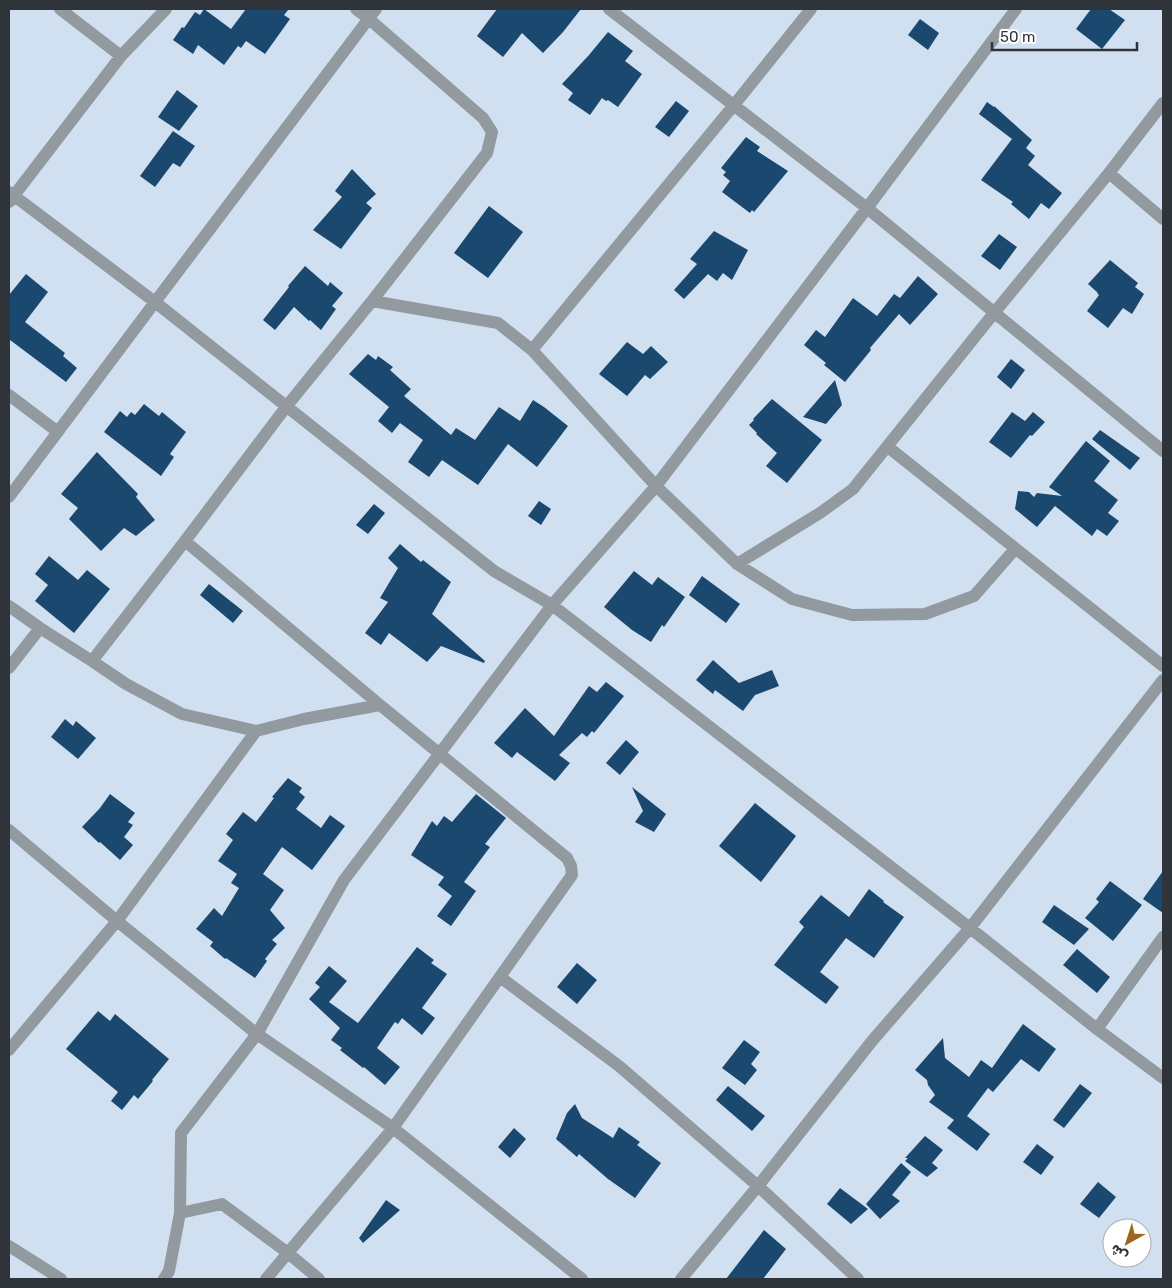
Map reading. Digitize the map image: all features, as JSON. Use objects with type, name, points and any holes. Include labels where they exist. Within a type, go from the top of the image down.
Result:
[{"type":"street","points":[[60,9],[121,56]]},
{"type":"street","points":[[166,9],[121,56],[10,197],[154,302],[494,571],[552,605],[970,928],[1097,1029],[1163,1078]]},
{"type":"street","points":[[92,661],[286,407],[372,301],[487,153],[492,132],[483,118],[372,14],[356,9]]},
{"type":"street","points":[[609,9],[867,208],[1163,451]]},
{"type":"street","points":[[532,350],[811,9]]},
{"type":"street","points":[[164,1279],[169,1271],[180,1212],[181,1133],[257,1034],[344,880],[552,605],[656,486],[1016,9]]},
{"type":"street","points":[[9,497],[372,14]]},
{"type":"street","points":[[737,564],[820,514],[853,489],[1109,173],[1163,103]]},
{"type":"street","points":[[1109,173],[1163,219]]},
{"type":"street","points":[[372,301],[498,323],[532,350],[656,486],[737,564],[792,599],[852,615],[925,614],[974,596],[1016,549]]},
{"type":"street","points":[[9,395],[58,432]]},
{"type":"street","points":[[888,447],[1163,666]]},
{"type":"street","points":[[185,541],[380,705],[568,858],[572,875],[393,1128],[266,1279]]},
{"type":"street","points":[[9,606],[126,684],[182,714],[256,731],[380,705]]},
{"type":"street","points":[[9,668],[40,628]]},
{"type":"street","points":[[681,1279],[758,1186],[872,1041],[970,928],[1163,680]]},
{"type":"street","points":[[9,1050],[117,921],[256,731]]},
{"type":"street","points":[[9,830],[117,921],[257,1034],[393,1128],[582,1279]]},
{"type":"street","points":[[1097,1029],[1163,937]]},
{"type":"street","points":[[500,977],[619,1066],[758,1186],[858,1279]]},
{"type":"street","points":[[180,1212],[222,1204],[288,1253],[319,1279]]},
{"type":"street","points":[[9,1246],[61,1279]]},
{"type":"building","points":[[204,9],[231,29],[246,9],[289,9],[284,15],[290,19],[265,54],[246,41],[241,48],[238,46],[224,65],[198,45],[193,54],[173,40],[195,12],[200,15]]},
{"type":"building","points":[[497,9],[581,9],[543,53],[522,33],[503,57],[477,36]]},
{"type":"building","points":[[1091,9],[1109,9],[1125,20],[1102,49],[1076,29]]},
{"type":"building","points":[[920,19],[939,33],[928,50],[908,35]]},
{"type":"building","points":[[608,32],[633,51],[625,61],[642,74],[618,107],[602,98],[590,115],[568,100],[573,93],[562,84]]},
{"type":"building","points":[[177,90],[198,106],[179,131],[158,117]]},
{"type":"building","points":[[676,101],[689,111],[669,137],[655,127]]},
{"type":"building","points":[[987,102],[1032,140],[1026,148],[1035,156],[1028,165],[1062,193],[1049,209],[1041,203],[1029,219],[1011,204],[1013,202],[981,180],[1012,139],[979,114]]},
{"type":"building","points":[[173,131],[195,146],[180,167],[173,163],[155,187],[140,176]]},
{"type":"building","points":[[746,137],[760,147],[757,151],[788,171],[754,212],[752,210],[750,213],[722,192],[730,181],[723,175],[726,172],[721,168]]},
{"type":"building","points":[[352,169],[376,194],[366,203],[372,208],[341,249],[313,230],[342,197],[335,191]]},
{"type":"building","points":[[489,206],[523,232],[488,278],[454,253]]},
{"type":"building","points":[[714,231],[748,250],[732,280],[723,273],[717,281],[708,274],[684,299],[674,290],[697,264],[690,259]]},
{"type":"building","points":[[999,234],[1017,247],[1000,270],[981,256]]},
{"type":"building","points":[[1110,260],[1138,283],[1135,287],[1144,294],[1132,314],[1123,308],[1108,328],[1087,311],[1099,295],[1088,284]]},
{"type":"building","points":[[305,266],[328,286],[330,282],[343,293],[332,306],[336,309],[321,330],[294,307],[275,330],[263,320]]},
{"type":"building","points":[[26,274],[48,292],[25,322],[65,353],[63,356],[77,368],[66,382],[9,341],[9,295]]},
{"type":"building","points":[[918,276],[938,294],[910,325],[899,314],[870,348],[871,350],[845,382],[804,345],[816,330],[825,337],[853,298],[877,316],[894,294],[900,298]]},
{"type":"building","points":[[627,342],[643,354],[651,346],[668,362],[650,379],[645,375],[627,396],[599,374]]},
{"type":"building","points":[[368,354],[376,360],[378,356],[393,367],[390,370],[411,389],[404,396],[451,435],[456,428],[475,440],[499,407],[520,421],[533,400],[568,426],[537,467],[508,444],[478,485],[442,460],[429,477],[408,462],[423,440],[400,423],[392,433],[378,421],[389,407],[349,374]]},
{"type":"building","points":[[1011,359],[1025,370],[1011,389],[997,377]]},
{"type":"building","points":[[835,380],[842,405],[826,424],[803,417]]},
{"type":"building","points":[[772,399],[822,440],[787,483],[766,466],[777,453],[749,425]]},
{"type":"building","points":[[144,404],[159,416],[162,412],[186,432],[170,454],[174,457],[161,476],[104,432],[120,411],[127,417],[131,412],[135,415]]},
{"type":"building","points":[[1012,412],[1025,421],[1033,412],[1045,422],[1032,436],[1030,435],[1011,458],[989,442]]},
{"type":"building","points":[[1100,430],[1140,458],[1130,470],[1092,439]]},
{"type":"building","points":[[1086,441],[1110,461],[1094,481],[1118,500],[1108,513],[1119,521],[1107,536],[1097,529],[1092,536],[1055,506],[1037,527],[1015,509],[1018,491],[1029,492],[1034,497],[1037,493],[1062,496],[1049,487]]},
{"type":"building","points":[[97,452],[138,494],[136,497],[155,520],[136,536],[124,528],[101,551],[69,519],[78,508],[61,494]]},
{"type":"building","points":[[539,501],[551,509],[541,525],[528,516]]},
{"type":"building","points":[[374,504],[385,513],[368,534],[356,525]]},
{"type":"building","points":[[400,544],[421,562],[423,560],[451,582],[432,614],[485,661],[484,663],[441,646],[427,662],[389,633],[381,645],[365,633],[388,602],[380,598],[398,568],[388,558]]},
{"type":"building","points":[[49,556],[78,580],[87,570],[110,589],[74,633],[35,601],[48,585],[35,574]]},
{"type":"building","points":[[634,571],[652,585],[658,577],[685,597],[651,642],[632,630],[604,607]]},
{"type":"building","points":[[702,576],[740,604],[726,623],[689,595]]},
{"type":"building","points":[[209,584],[243,611],[233,623],[200,595]]},
{"type":"building","points":[[713,660],[739,683],[772,670],[779,686],[755,695],[743,711],[715,690],[713,694],[696,680]]},
{"type":"building","points":[[606,682],[624,696],[594,733],[592,731],[587,737],[582,733],[559,755],[570,763],[555,781],[517,752],[512,758],[494,743],[525,708],[554,736],[589,686],[597,692]]},
{"type":"building","points":[[65,719],[73,726],[76,721],[96,738],[78,759],[51,737]]},
{"type":"building","points":[[626,740],[639,752],[620,775],[606,763]]},
{"type":"building","points":[[288,778],[302,788],[299,792],[305,797],[296,809],[321,828],[330,815],[345,826],[312,870],[282,847],[263,874],[284,890],[270,910],[285,928],[272,940],[277,944],[265,959],[267,961],[255,978],[225,959],[210,946],[213,942],[196,929],[214,908],[222,916],[239,888],[231,883],[237,874],[218,861],[233,840],[226,834],[243,812],[256,822],[274,798],[272,797]]},
{"type":"building","points":[[632,787],[666,814],[654,832],[635,822],[643,811]]},
{"type":"building","points":[[110,794],[135,813],[128,822],[133,825],[124,837],[133,845],[120,860],[82,827]]},
{"type":"building","points":[[476,794],[506,818],[485,844],[490,847],[464,882],[476,891],[451,926],[437,916],[452,896],[438,885],[444,877],[411,855],[432,821],[437,826],[444,816],[452,822]]},
{"type":"building","points":[[755,803],[796,836],[761,882],[719,846]]},
{"type":"building","points":[[1163,871],[1163,913],[1143,899]]},
{"type":"building","points":[[1110,881],[1142,905],[1113,941],[1085,918],[1099,902],[1096,899]]},
{"type":"building","points":[[869,889],[904,917],[874,958],[846,938],[820,972],[839,987],[826,1004],[774,965],[804,927],[799,922],[821,895],[849,917]]},
{"type":"building","points":[[1054,905],[1089,929],[1074,945],[1042,922]]},
{"type":"building","points":[[417,947],[434,960],[431,963],[447,974],[422,1008],[435,1018],[422,1035],[402,1018],[398,1024],[395,1022],[377,1048],[400,1067],[385,1085],[340,1050],[342,1048],[331,1040],[340,1028],[309,999],[320,987],[315,983],[329,966],[347,981],[329,1002],[358,1023]]},
{"type":"building","points":[[1077,949],[1110,977],[1097,993],[1063,965]]},
{"type":"building","points":[[577,963],[597,980],[577,1004],[557,987]]},
{"type":"building","points":[[98,1011],[110,1021],[115,1014],[169,1059],[138,1099],[134,1095],[122,1110],[111,1101],[118,1092],[66,1049]]},
{"type":"building","points":[[1023,1024],[1056,1049],[1039,1072],[1021,1059],[993,1092],[988,1088],[967,1116],[990,1134],[977,1151],[947,1128],[954,1120],[929,1102],[935,1095],[927,1080],[915,1070],[943,1038],[945,1058],[969,1077],[981,1060],[992,1068]]},
{"type":"building","points":[[744,1040],[760,1052],[751,1064],[757,1070],[745,1085],[722,1068]]},
{"type":"building","points":[[1080,1084],[1092,1093],[1064,1128],[1053,1120]]},
{"type":"building","points":[[728,1086],[765,1116],[752,1131],[716,1100]]},
{"type":"building","points":[[575,1104],[582,1118],[613,1138],[619,1127],[640,1142],[637,1145],[661,1163],[635,1198],[608,1179],[579,1154],[577,1157],[556,1139],[567,1113]]},
{"type":"building","points":[[514,1128],[526,1139],[510,1158],[498,1147]]},
{"type":"building","points":[[925,1136],[943,1150],[932,1163],[938,1168],[927,1177],[905,1161],[908,1158],[905,1158]]},
{"type":"building","points":[[1037,1144],[1054,1157],[1041,1175],[1023,1162]]},
{"type":"building","points":[[901,1163],[911,1172],[892,1195],[900,1201],[880,1219],[866,1204]]},
{"type":"building","points":[[1098,1182],[1116,1197],[1099,1218],[1080,1204]]},
{"type":"building","points":[[840,1188],[868,1209],[851,1224],[827,1204]]},
{"type":"building","points":[[386,1200],[400,1210],[363,1243],[359,1238]]},
{"type":"building","points":[[764,1230],[786,1249],[763,1279],[726,1279]]}]
